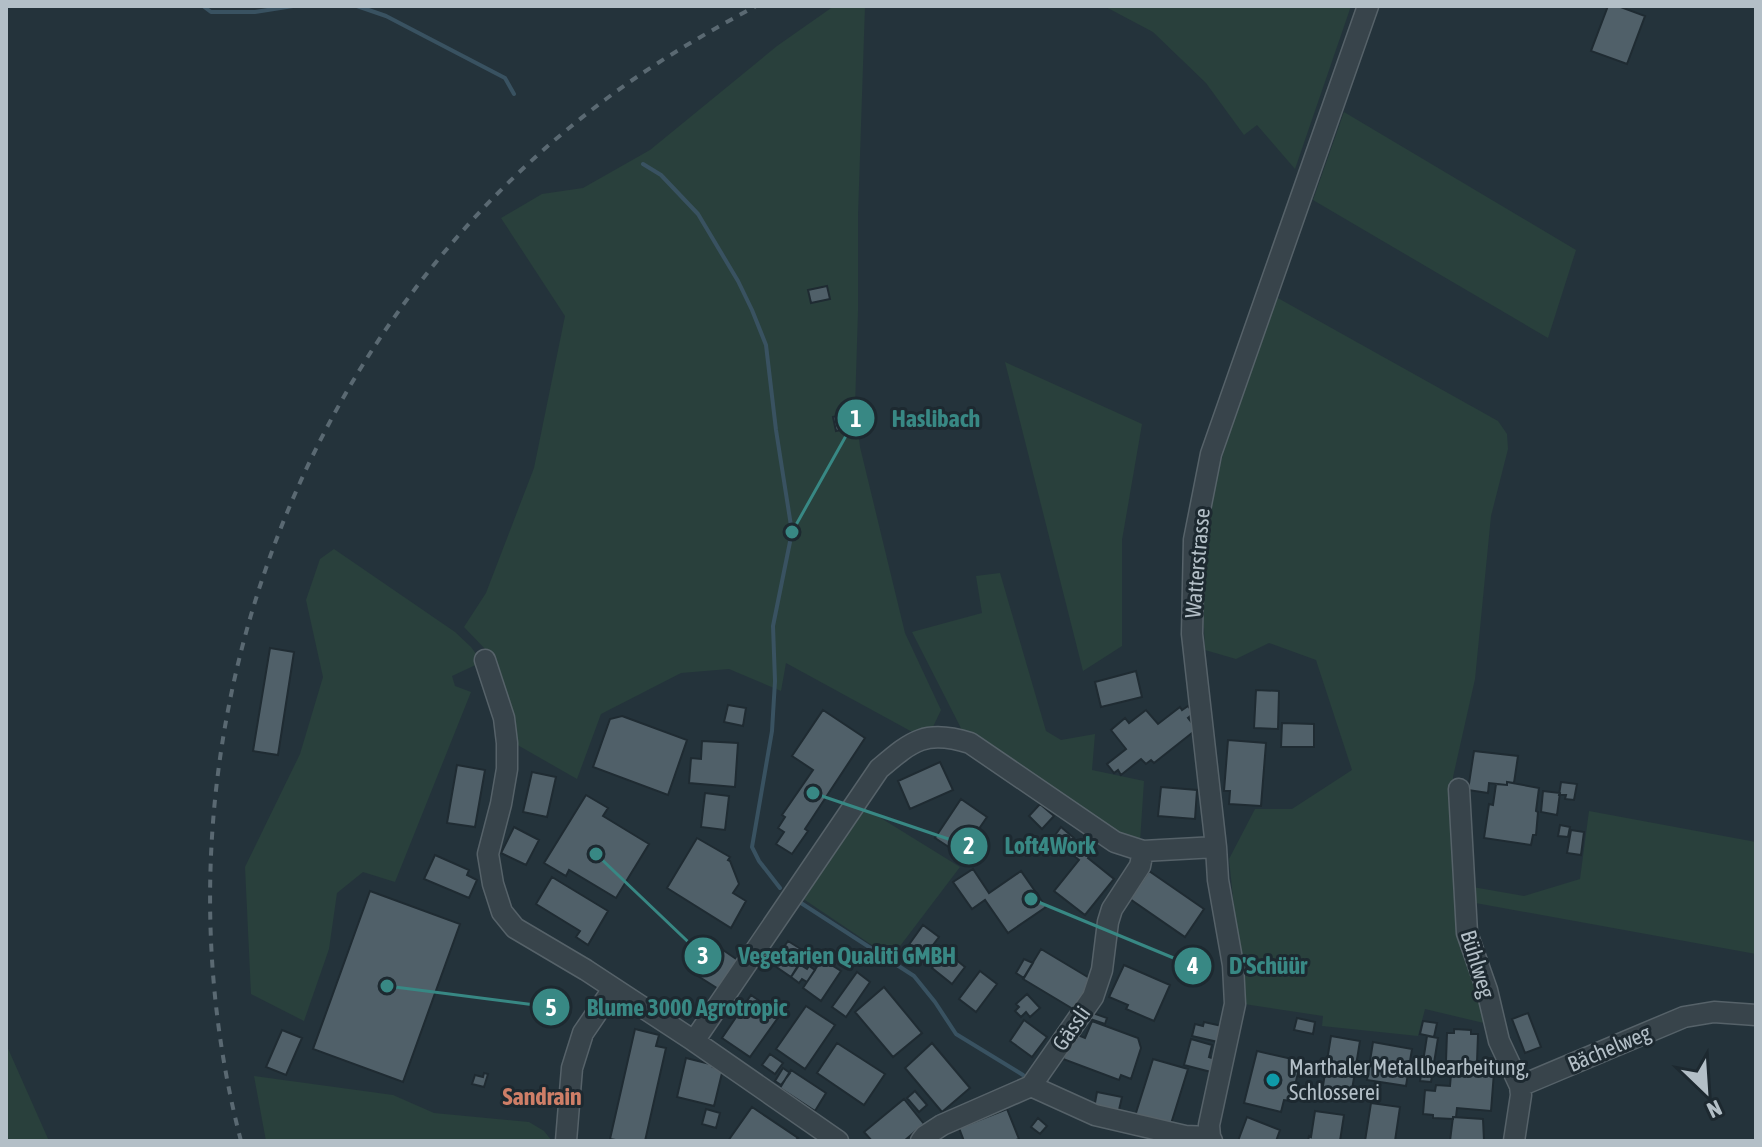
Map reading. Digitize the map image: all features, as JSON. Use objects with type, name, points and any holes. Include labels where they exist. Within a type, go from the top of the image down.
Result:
[{"type":"street","name":"Watterstrasse","points":[[1211,1139],[1209,1125],[1235,1004],[1233,965],[1218,880],[1192,634],[1194,540],[1211,454],[1368,6]]},
{"type":"street","points":[[485,660],[504,718],[507,743],[507,769],[488,854],[502,912],[515,928],[694,1041],[838,1141]]},
{"type":"street","points":[[694,1041],[879,769],[904,748],[924,737],[949,736],[970,743],[1115,842],[1143,851],[1216,847]]},
{"type":"street","name":"Bühlweg","points":[[1459,789],[1467,933],[1487,990],[1499,1041],[1520,1086]]},
{"type":"street","name":"Gässli","points":[[1031,1086],[1093,997],[1102,970],[1112,909],[1140,866],[1143,851]]},
{"type":"street","points":[[566,1141],[572,1068],[583,1033],[613,989]]},
{"type":"street","name":"Bächelweg","points":[[1520,1086],[1684,1017],[1714,1012],[1756,1015]]},
{"type":"street","points":[[921,1141],[942,1125],[1031,1086],[1095,1115],[1211,1139]]},
{"type":"street","points":[[1514,1141],[1520,1086]]},
{"type":"green space","points":[[834,6],[865,6],[855,407],[860,447],[905,633],[941,710],[932,729],[916,734],[786,663],[781,691],[729,669],[681,673],[601,714],[577,779],[514,743],[487,651],[464,627],[486,593],[534,468],[565,316],[501,218],[542,194],[583,188],[650,150],[777,46]]},
{"type":"green space","points":[[1104,6],[1351,6],[1295,169],[1257,125],[1244,135],[1206,83],[1153,32]]},
{"type":"green space","points":[[1344,112],[1576,250],[1548,338],[1313,200]]},
{"type":"green space","points":[[1276,297],[1498,421],[1507,434],[1508,449],[1491,516],[1475,679],[1453,777],[1461,925],[1488,1024],[1425,1009],[1418,1036],[1322,1026],[1323,1016],[1244,1004],[1229,859],[1255,809],[1292,809],[1352,770],[1316,660],[1269,643],[1236,659],[1205,650],[1204,553],[1208,521],[1238,408]]},
{"type":"green space","points":[[1005,362],[1142,424],[1122,540],[1122,646],[1083,671]]},
{"type":"green space","points":[[334,549],[455,632],[482,662],[452,676],[455,686],[471,692],[395,882],[363,872],[337,893],[329,949],[304,1021],[251,994],[245,867],[300,754],[323,677],[306,600],[320,559]]},
{"type":"green space","points":[[1000,573],[1046,731],[1061,740],[1095,734],[1092,770],[1144,781],[1140,842],[1116,836],[965,736],[912,632],[982,613],[976,576]]},
{"type":"green space","points":[[863,807],[960,867],[891,958],[802,898]]},
{"type":"green space","points":[[1589,811],[1756,842],[1756,954],[1470,902],[1467,886],[1524,896],[1580,879]]},
{"type":"green space","points":[[6,1044],[49,1141],[6,1141]]},
{"type":"green space","points":[[254,1076],[393,1095],[434,1113],[529,1122],[544,1131],[552,1141],[266,1141]]},
{"type":"building","points":[[1608,6],[1618,6],[1645,16],[1627,64],[1591,51]]},
{"type":"building","points":[[827,286],[830,299],[811,303],[808,290]]},
{"type":"building","points":[[849,413],[850,428],[836,431],[833,417]]},
{"type":"building","points":[[270,648],[294,652],[278,755],[253,751]]},
{"type":"building","points":[[1136,671],[1142,697],[1101,707],[1095,682]]},
{"type":"building","points":[[1256,690],[1279,691],[1278,729],[1254,728]]},
{"type":"building","points":[[728,705],[746,708],[743,726],[724,722]]},
{"type":"building","points":[[1188,706],[1194,713],[1188,718],[1197,729],[1154,763],[1151,760],[1146,764],[1141,759],[1121,775],[1118,770],[1114,773],[1107,764],[1126,749],[1111,730],[1125,718],[1129,723],[1146,710],[1158,724],[1180,707],[1182,710]]},
{"type":"building","points":[[823,710],[865,738],[792,854],[776,844],[784,832],[778,828],[785,817],[782,815],[813,770],[792,756]]},
{"type":"building","points":[[622,716],[687,740],[668,795],[593,767],[610,719]]},
{"type":"building","points":[[1282,723],[1314,724],[1314,747],[1281,747]]},
{"type":"building","points":[[1228,740],[1266,743],[1261,806],[1229,804],[1230,791],[1224,791]]},
{"type":"building","points":[[702,741],[738,743],[735,787],[689,783],[691,758],[701,759]]},
{"type":"building","points":[[1474,751],[1518,756],[1514,783],[1489,783],[1488,793],[1468,790]]},
{"type":"building","points":[[940,762],[953,790],[910,809],[898,781]]},
{"type":"building","points":[[457,765],[485,770],[475,827],[447,823]]},
{"type":"building","points":[[532,772],[556,777],[547,817],[523,812]]},
{"type":"building","points":[[1507,782],[1539,788],[1536,835],[1533,835],[1531,845],[1484,838],[1489,804],[1493,805],[1496,784],[1507,785]]},
{"type":"building","points":[[1561,782],[1577,784],[1574,800],[1559,795]]},
{"type":"building","points":[[1161,787],[1197,790],[1195,819],[1158,816]]},
{"type":"building","points":[[1543,791],[1560,793],[1557,815],[1541,812]]},
{"type":"building","points":[[705,793],[729,796],[725,830],[701,827]]},
{"type":"building","points":[[586,795],[608,808],[603,816],[649,844],[616,898],[569,870],[566,876],[544,863]]},
{"type":"building","points":[[961,799],[987,817],[961,855],[935,838]]},
{"type":"building","points":[[1040,804],[1054,816],[1042,829],[1029,816]]},
{"type":"building","points":[[1560,825],[1570,827],[1568,837],[1558,836]]},
{"type":"building","points":[[514,827],[539,840],[526,865],[501,853]]},
{"type":"building","points":[[1061,827],[1074,838],[1065,848],[1053,838]]},
{"type":"building","points":[[1571,830],[1584,832],[1581,855],[1567,853]]},
{"type":"building","points":[[697,838],[730,857],[728,860],[739,884],[733,893],[746,901],[731,928],[667,888]]},
{"type":"building","points":[[1076,842],[1091,854],[1088,858],[1114,879],[1085,915],[1054,891],[1079,860],[1069,852]]},
{"type":"building","points":[[435,855],[469,870],[467,875],[477,880],[469,898],[424,879]]},
{"type":"building","points":[[973,869],[989,893],[1021,871],[1046,907],[1008,933],[985,900],[972,909],[953,882]]},
{"type":"building","points":[[1149,871],[1204,909],[1185,937],[1130,899]]},
{"type":"building","points":[[552,877],[608,911],[588,945],[576,937],[580,931],[536,904]]},
{"type":"building","points":[[370,891],[460,924],[403,1082],[313,1049]]},
{"type":"building","points":[[923,925],[939,937],[923,958],[908,946]]},
{"type":"building","points":[[710,941],[739,961],[720,990],[690,971]]},
{"type":"building","points":[[788,941],[807,953],[791,977],[772,964]]},
{"type":"building","points":[[1041,949],[1096,982],[1078,1012],[1023,979]]},
{"type":"building","points":[[945,951],[965,967],[952,984],[932,968]]},
{"type":"building","points":[[822,959],[841,971],[821,1001],[803,988]]},
{"type":"building","points":[[1024,959],[1033,963],[1024,978],[1016,973]]},
{"type":"building","points":[[799,964],[815,970],[807,982],[802,979],[799,983],[791,977]]},
{"type":"building","points":[[1124,965],[1170,985],[1154,1021],[1126,1009],[1128,1005],[1109,997]]},
{"type":"building","points":[[980,971],[997,984],[976,1012],[959,999]]},
{"type":"building","points":[[857,972],[870,982],[846,1017],[832,1007]]},
{"type":"building","points":[[884,987],[922,1033],[893,1057],[855,1012]]},
{"type":"building","points":[[1027,994],[1040,1008],[1030,1017],[1026,1012],[1021,1017],[1015,1011],[1019,1007],[1016,1004]]},
{"type":"building","points":[[751,995],[780,1015],[750,1057],[722,1038]]},
{"type":"building","points":[[806,1006],[835,1025],[805,1069],[776,1049]]},
{"type":"building","points":[[1090,1012],[1107,1018],[1105,1024],[1087,1018]]},
{"type":"building","points":[[1528,1013],[1541,1047],[1525,1053],[1512,1019]]},
{"type":"building","points":[[1297,1018],[1315,1022],[1313,1034],[1294,1030]]},
{"type":"building","points":[[1024,1020],[1047,1037],[1032,1057],[1010,1041]]},
{"type":"building","points":[[1092,1021],[1138,1038],[1141,1048],[1131,1079],[1121,1075],[1119,1080],[1063,1059],[1073,1033],[1085,1038]]},
{"type":"building","points":[[1423,1021],[1437,1023],[1434,1037],[1420,1034]]},
{"type":"building","points":[[1204,1022],[1222,1026],[1218,1042],[1192,1036],[1195,1024],[1203,1026]]},
{"type":"building","points":[[635,1029],[659,1035],[656,1046],[666,1048],[645,1141],[621,1141],[610,1139]]},
{"type":"building","points":[[1454,1029],[1471,1030],[1471,1034],[1478,1034],[1477,1062],[1446,1061],[1447,1033],[1454,1033]]},
{"type":"building","points":[[282,1030],[302,1038],[286,1075],[266,1067]]},
{"type":"building","points":[[1331,1036],[1360,1041],[1351,1096],[1322,1092]]},
{"type":"building","points":[[1427,1036],[1438,1038],[1431,1082],[1420,1081]]},
{"type":"building","points":[[1191,1039],[1212,1045],[1209,1057],[1215,1059],[1211,1072],[1184,1065]]},
{"type":"building","points":[[1373,1042],[1412,1049],[1406,1086],[1367,1080]]},
{"type":"building","points":[[837,1043],[885,1074],[864,1105],[817,1073]]},
{"type":"building","points":[[932,1043],[970,1088],[942,1112],[905,1068]]},
{"type":"building","name":"Marthaler Metallbearbeitung, Schlosserei","points":[[1257,1051],[1301,1061],[1291,1101],[1284,1100],[1281,1112],[1244,1103]]},
{"type":"building","points":[[770,1054],[783,1063],[775,1074],[762,1065]]},
{"type":"building","points":[[686,1058],[723,1069],[714,1106],[677,1097]]},
{"type":"building","points":[[1153,1059],[1188,1069],[1170,1127],[1135,1116]]},
{"type":"building","points":[[783,1068],[790,1073],[781,1085],[775,1081]]},
{"type":"building","points":[[1463,1069],[1494,1072],[1491,1111],[1457,1108],[1453,1119],[1423,1114],[1425,1090],[1435,1091],[1436,1085],[1450,1086],[1451,1074],[1462,1075]]},
{"type":"building","points":[[791,1070],[826,1093],[815,1111],[780,1088]]},
{"type":"building","points":[[484,1073],[488,1074],[484,1087],[472,1084],[475,1075],[483,1077]]},
{"type":"building","points":[[915,1091],[927,1105],[919,1112],[907,1098]]},
{"type":"building","points":[[1097,1092],[1122,1097],[1118,1114],[1094,1108]]},
{"type":"building","points":[[904,1099],[924,1124],[904,1141],[872,1141],[864,1132]]},
{"type":"building","points":[[1371,1103],[1400,1107],[1395,1141],[1365,1141]]},
{"type":"building","points":[[752,1107],[798,1138],[795,1141],[728,1141]]},
{"type":"building","points":[[706,1109],[720,1113],[716,1128],[702,1124]]},
{"type":"building","points":[[1007,1109],[1019,1139],[964,1141],[959,1128]]},
{"type":"building","points":[[1315,1111],[1344,1115],[1340,1141],[1308,1141]]},
{"type":"building","points":[[1247,1117],[1280,1130],[1276,1141],[1238,1141]]},
{"type":"building","points":[[1453,1117],[1483,1119],[1484,1141],[1450,1141]]},
{"type":"building","points":[[1038,1118],[1047,1126],[1040,1134],[1031,1127]]},
{"type":"waterway","points":[[203,6],[211,12],[255,12],[293,6]]},
{"type":"waterway","points":[[357,6],[386,16],[505,78],[514,94]]},
{"type":"waterway","points":[[643,164],[661,175],[698,214],[738,281],[766,345],[792,532],[773,626],[775,681],[772,731],[752,847],[780,888]]},
{"type":"waterway","points":[[801,903],[914,976],[956,1034],[1023,1075]]},
{"type":"railway","points":[[241,1141],[215,996],[211,850],[229,705],[267,565],[325,431],[401,308],[495,196],[606,99],[680,50],[756,6]]},
{"type":"place","name":"Haslibach","points":[[792,532]]},
{"type":"place","name":"Loft4Work","points":[[813,793]]},
{"type":"place","name":"Vegetarien Qualiti GMBH","points":[[596,854]]},
{"type":"place","name":"D'Schüür","points":[[1031,899]]},
{"type":"place","name":"Blume 3000 Agrotropic","points":[[387,986]]},
{"type":"place","name":"Marthaler Metallbearbeitung, Schlosserei","points":[[1273,1080]]},
{"type":"district","name":"Sandrain","points":[[542,1096]]}]
